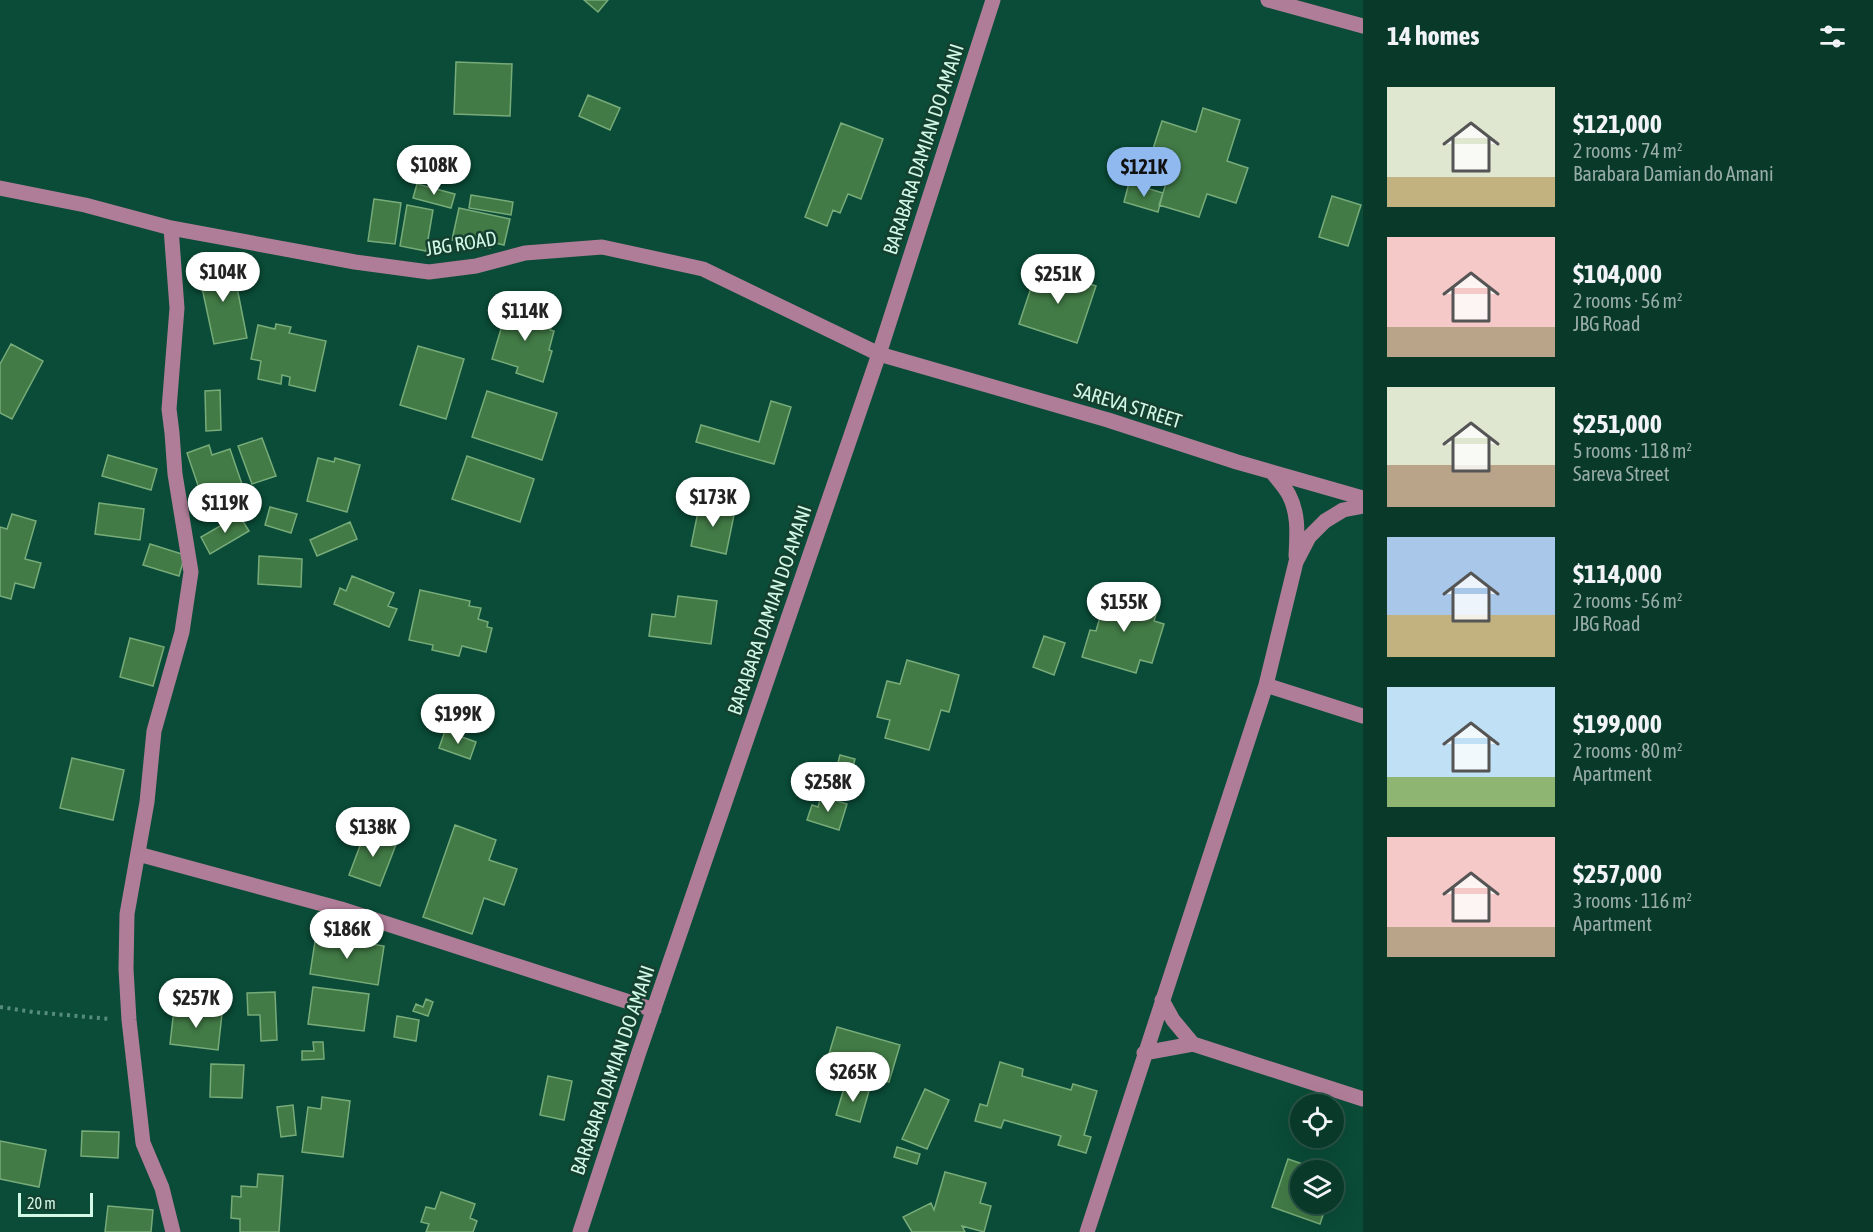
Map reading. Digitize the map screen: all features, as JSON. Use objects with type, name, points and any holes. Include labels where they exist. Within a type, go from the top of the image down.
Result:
[{"type":"street","name":"BARABARA DAMIAN DO AMANI","points":[[579,1232],[879,354],[993,0]]},
{"type":"street","points":[[1268,0],[1363,26]]},
{"type":"street","name":"JBG ROAD","points":[[0,188],[85,205],[171,228],[355,262],[429,272],[476,266],[525,254],[602,247],[703,269],[879,354]]},
{"type":"street","points":[[171,228],[177,308],[168,410],[175,474],[191,572],[182,632],[154,731],[147,802],[127,914],[126,969],[129,1020],[143,1143],[162,1188],[173,1232]]},
{"type":"street","name":"SAREVA STREET","points":[[879,354],[1108,420],[1238,462],[1363,498]]},
{"type":"street","points":[[1087,1232],[1266,685],[1296,562],[1295,510],[1289,496],[1272,472]]},
{"type":"street","points":[[1296,562],[1309,537],[1325,521],[1343,510],[1363,506]]},
{"type":"street","points":[[1266,685],[1363,716]]},
{"type":"street","points":[[138,854],[341,909],[654,1010]]},
{"type":"street","points":[[1162,1000],[1173,1020],[1193,1044]]},
{"type":"street","points":[[1144,1053],[1193,1044],[1363,1099]]},
{"type":"path","points":[[0,1007],[129,1020]]},
{"type":"building","points":[[584,0],[608,0],[598,12]]},
{"type":"building","points":[[456,62],[512,64],[510,116],[454,114]]},
{"type":"building","points":[[588,95],[620,108],[610,130],[579,116]]},
{"type":"building","points":[[1203,108],[1240,120],[1227,161],[1248,168],[1236,203],[1207,194],[1199,217],[1159,205],[1174,159],[1152,152],[1162,121],[1196,132]]},
{"type":"building","points":[[841,123],[883,139],[861,199],[848,194],[840,213],[833,210],[827,226],[805,217]]},
{"type":"building","points":[[1129,183],[1163,193],[1158,212],[1124,202]]},
{"type":"building","points":[[417,184],[455,194],[451,208],[413,198]]},
{"type":"building","points":[[471,195],[513,202],[511,215],[469,208]]},
{"type":"building","points":[[1332,196],[1361,205],[1348,246],[1319,237]]},
{"type":"building","points":[[374,199],[401,203],[395,244],[368,241]]},
{"type":"building","points":[[407,205],[433,210],[426,251],[400,246]]},
{"type":"building","points":[[459,208],[510,219],[504,245],[491,242],[490,248],[452,240]]},
{"type":"building","points":[[232,262],[247,338],[214,344],[198,269]]},
{"type":"building","points":[[1038,267],[1096,286],[1077,343],[1019,324]]},
{"type":"building","points":[[509,302],[538,311],[536,318],[553,323],[550,330],[554,331],[549,350],[552,351],[543,382],[516,373],[518,367],[492,359]]},
{"type":"building","points":[[276,324],[291,327],[289,333],[326,341],[315,391],[289,385],[290,377],[282,375],[281,384],[258,379],[261,361],[251,359],[258,325],[275,329]]},
{"type":"building","points":[[11,344],[43,361],[12,419],[0,413],[0,364]]},
{"type":"building","points":[[418,346],[464,359],[446,419],[400,405]]},
{"type":"building","points":[[220,390],[221,430],[206,431],[205,391]]},
{"type":"building","points":[[487,391],[557,413],[542,460],[472,437]]},
{"type":"building","points":[[771,401],[791,407],[774,464],[696,442],[701,425],[759,442]]},
{"type":"building","points":[[262,438],[276,476],[252,484],[238,446]]},
{"type":"building","points":[[209,445],[212,455],[230,449],[245,493],[205,506],[187,453]]},
{"type":"building","points":[[108,455],[157,469],[151,490],[102,476]]},
{"type":"building","points":[[467,456],[534,479],[520,522],[452,499]]},
{"type":"building","points":[[318,458],[334,462],[335,458],[360,465],[347,512],[307,501]]},
{"type":"building","points":[[700,502],[735,510],[726,554],[691,546]]},
{"type":"building","points":[[99,503],[144,509],[140,540],[95,534]]},
{"type":"building","points":[[270,507],[297,514],[291,533],[265,525]]},
{"type":"building","points":[[12,514],[36,521],[25,559],[41,563],[34,588],[15,583],[11,599],[0,596],[0,527],[7,529]]},
{"type":"building","points":[[239,515],[249,531],[210,554],[201,537]]},
{"type":"building","points":[[350,522],[357,539],[317,556],[310,540]]},
{"type":"building","points":[[150,544],[185,555],[179,576],[143,565]]},
{"type":"building","points":[[259,556],[302,559],[301,587],[258,584]]},
{"type":"building","points":[[352,576],[394,593],[388,606],[397,609],[389,627],[334,604],[340,588],[346,591]]},
{"type":"building","points":[[420,590],[470,601],[469,606],[481,608],[478,619],[488,622],[487,627],[492,628],[486,652],[462,646],[459,656],[432,650],[433,645],[409,640]]},
{"type":"building","points":[[1114,592],[1150,603],[1148,608],[1157,611],[1154,621],[1164,624],[1152,663],[1140,660],[1136,673],[1082,657],[1090,630],[1096,631],[1100,617],[1095,616],[1102,595],[1112,598]]},
{"type":"building","points":[[678,596],[717,601],[711,644],[649,636],[652,614],[675,617]]},
{"type":"building","points":[[1044,636],[1065,643],[1054,675],[1033,667]]},
{"type":"building","points":[[130,638],[164,647],[153,686],[120,677]]},
{"type":"building","points":[[907,660],[959,675],[949,712],[941,710],[929,750],[885,738],[890,720],[877,717],[887,681],[900,684]]},
{"type":"building","points":[[445,731],[476,742],[470,759],[439,748]]},
{"type":"building","points":[[840,755],[855,759],[849,782],[834,778]]},
{"type":"building","points":[[72,758],[124,770],[113,820],[60,808]]},
{"type":"building","points":[[821,796],[847,804],[839,830],[807,820],[812,805],[818,807]]},
{"type":"building","points":[[455,825],[496,840],[489,860],[517,869],[504,905],[484,898],[472,934],[423,917]]},
{"type":"building","points":[[366,830],[397,842],[380,886],[349,875]]},
{"type":"building","points":[[316,935],[384,946],[378,985],[310,974]]},
{"type":"building","points":[[313,987],[369,994],[364,1031],[308,1024]]},
{"type":"building","points":[[275,992],[277,1040],[261,1041],[260,1015],[248,1015],[247,993]]},
{"type":"building","points":[[426,999],[433,1002],[428,1016],[413,1011],[416,1004],[423,1007]]},
{"type":"building","points":[[174,1009],[222,1014],[218,1050],[170,1044]]},
{"type":"building","points":[[397,1016],[419,1020],[416,1041],[394,1037]]},
{"type":"building","points":[[837,1027],[900,1045],[889,1082],[826,1064]]},
{"type":"building","points":[[313,1042],[323,1042],[324,1059],[302,1060],[302,1051],[314,1051]]},
{"type":"building","points":[[1000,1062],[1023,1069],[1022,1076],[1071,1090],[1073,1084],[1097,1091],[1084,1135],[1091,1137],[1086,1153],[1058,1145],[1061,1136],[1004,1120],[1001,1128],[975,1121],[980,1104],[987,1106]]},
{"type":"building","points":[[211,1064],[244,1065],[242,1098],[210,1097]]},
{"type":"building","points":[[548,1076],[572,1081],[564,1120],[540,1115]]},
{"type":"building","points":[[845,1085],[869,1091],[860,1122],[836,1115]]},
{"type":"building","points":[[925,1089],[949,1100],[927,1149],[902,1139]]},
{"type":"building","points":[[322,1097],[350,1101],[343,1157],[302,1152],[308,1107],[321,1109]]},
{"type":"building","points":[[293,1105],[296,1135],[281,1137],[277,1107]]},
{"type":"building","points":[[82,1131],[119,1132],[118,1158],[81,1156]]},
{"type":"building","points":[[0,1141],[46,1150],[39,1187],[0,1179]]},
{"type":"building","points":[[897,1147],[920,1154],[917,1164],[894,1157]]},
{"type":"building","points":[[1288,1159],[1291,1160],[1290,1213],[1272,1207]]},
{"type":"building","points":[[945,1172],[986,1183],[980,1203],[991,1206],[984,1232],[962,1226],[965,1232],[912,1232],[903,1217],[931,1203],[934,1210]]},
{"type":"building","points":[[258,1174],[283,1176],[279,1232],[240,1232],[240,1219],[231,1218],[232,1196],[241,1197],[241,1186],[257,1187]]},
{"type":"building","points":[[441,1192],[475,1204],[470,1218],[477,1221],[473,1232],[426,1232],[429,1224],[421,1222],[426,1207],[435,1209]]},
{"type":"building","points":[[108,1206],[153,1210],[151,1232],[105,1232]]},
{"type":"building","points":[[1292,1214],[1323,1214],[1320,1224]]}]
